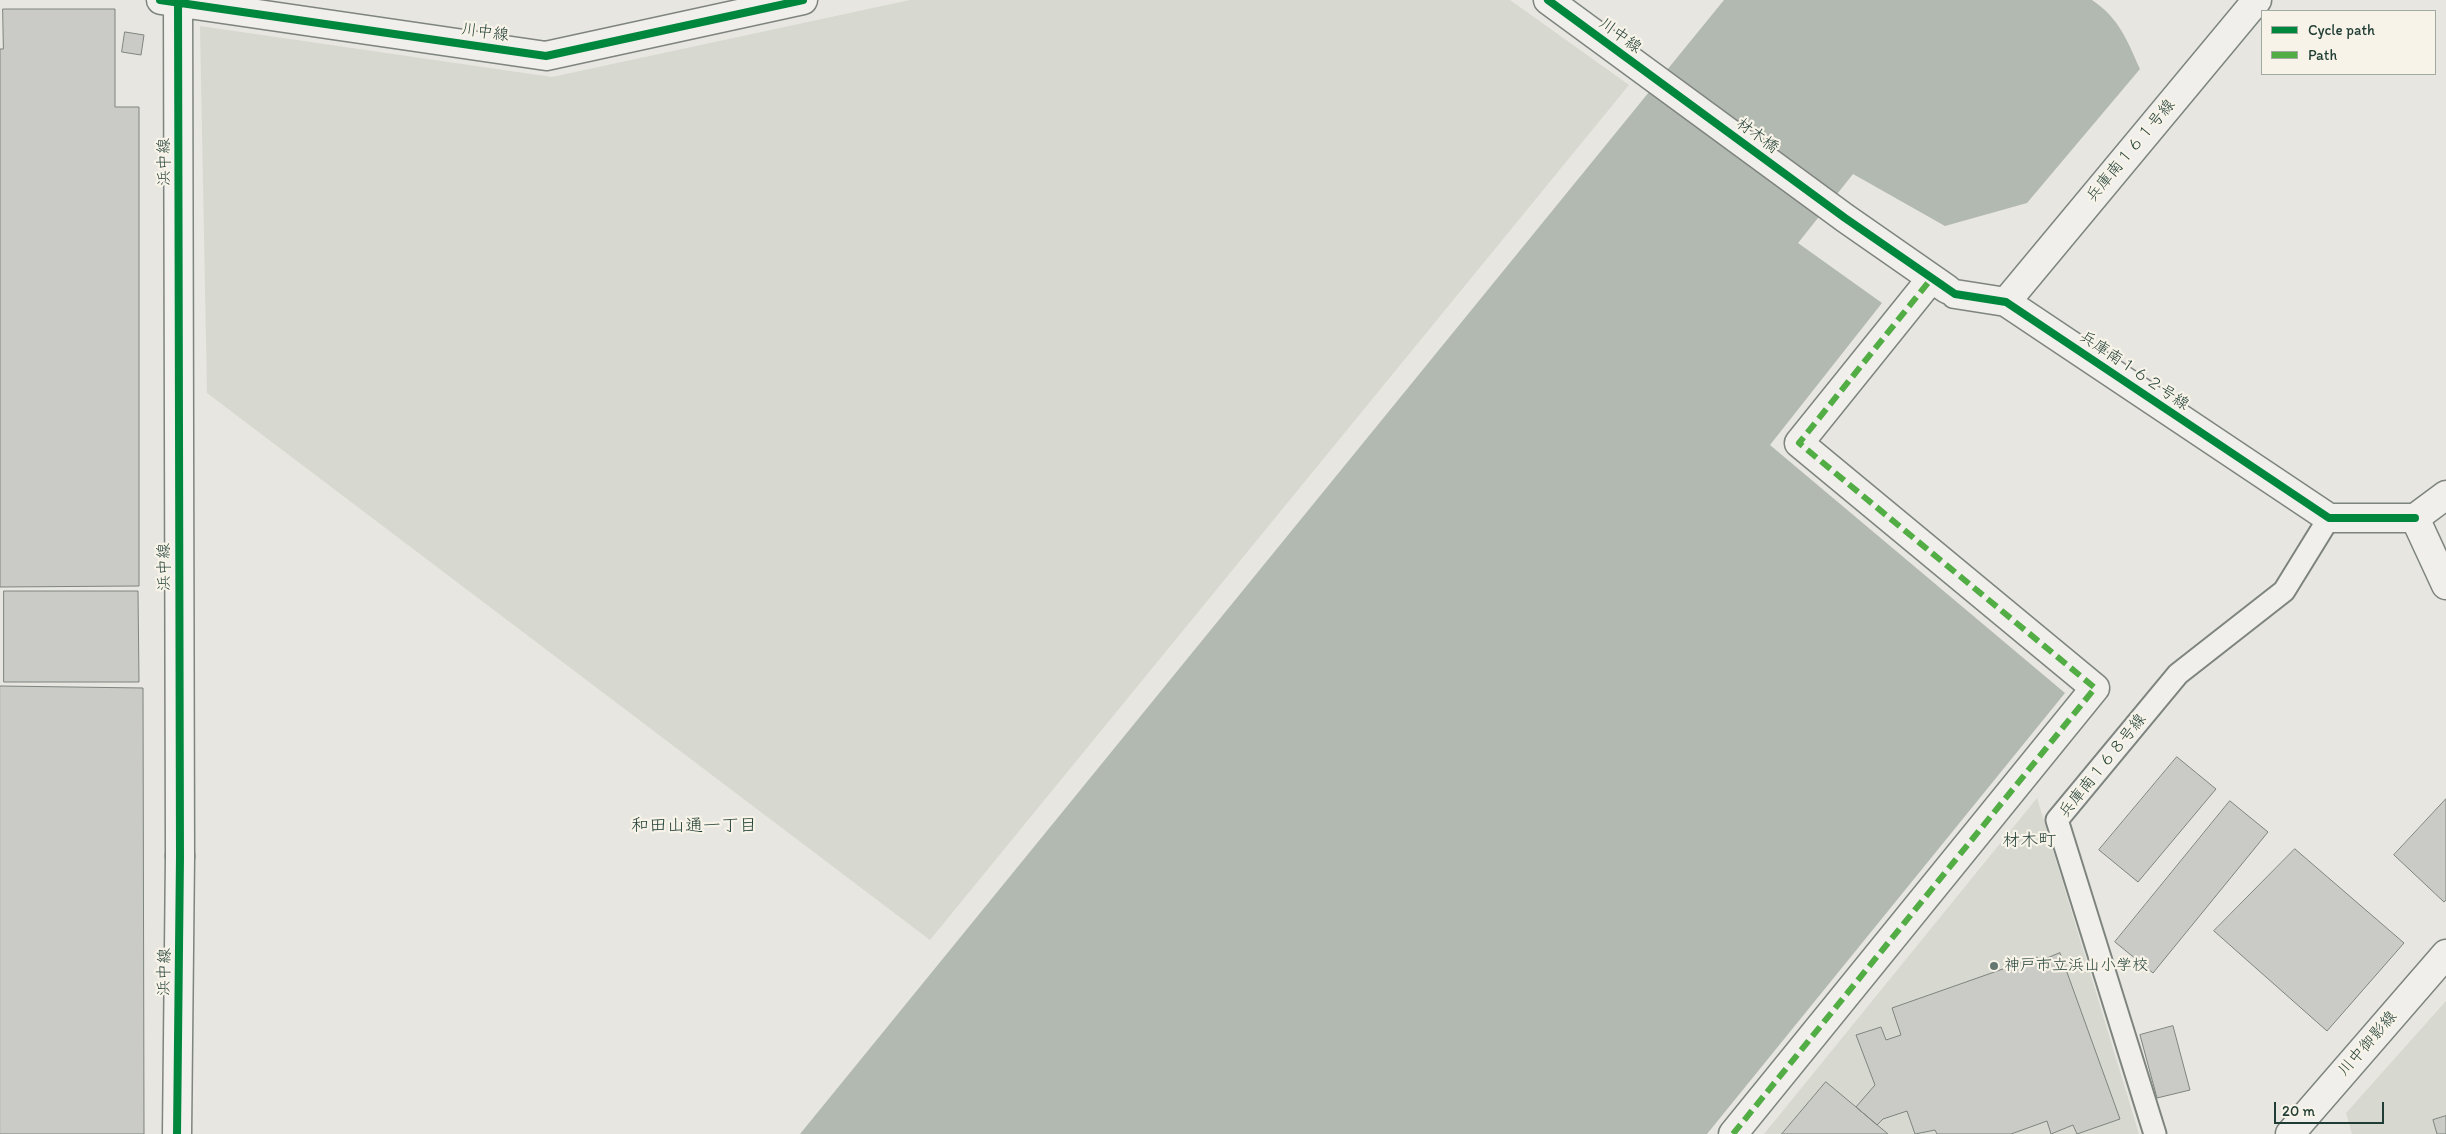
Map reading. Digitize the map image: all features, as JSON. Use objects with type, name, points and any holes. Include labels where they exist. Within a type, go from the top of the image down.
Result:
[{"type":"street","name":"川中線","points":[[172,1],[546,56],[774,3],[803,0]]},
{"type":"street","name":"川中線","points":[[1548,0],[1652,77]]},
{"type":"street","name":"兵庫南１６１号線","points":[[2006,302],[2257,0]]},
{"type":"street","name":"浜中線","points":[[172,1],[180,856],[177,1134]]},
{"type":"street","name":"材木橋","points":[[1652,77],[1845,218]]},
{"type":"street","name":"兵庫南１６２号線","points":[[1845,218],[1955,294],[2006,302],[2329,518]]},
{"type":"street","points":[[1733,1134],[2095,688],[1799,443],[1932,279]]},
{"type":"street","points":[[2329,518],[2415,518],[2446,495]]},
{"type":"street","points":[[2415,518],[2446,585]]},
{"type":"street","name":"川中御影線","points":[[2290,1134],[2446,954]]},
{"type":"lane","name":"兵庫南１６８号線","points":[[2155,1134],[2057,820],[2178,674],[2284,591],[2329,518]]},
{"type":"shaded area","points":[[910,0],[1510,0],[1629,85],[930,940],[207,393],[200,26],[552,77]]},
{"type":"shaded area","points":[[1724,0],[2092,0],[2116,22],[2140,69],[2027,203],[1945,226],[1853,174],[1798,243],[1882,303],[1770,445],[2065,693],[1707,1134],[800,1134]]},
{"type":"shaded area","name":"神戸市立浜山小学校","points":[[2037,798],[2139,1134],[1764,1134]]},
{"type":"shaded area","points":[[2446,1001],[2446,1134],[2352,1134],[2346,1113]]},
{"type":"building","points":[[3,9],[115,9],[115,107],[139,107],[139,586],[0,587],[0,49],[3,49]]},
{"type":"building","points":[[125,32],[144,35],[141,55],[122,52]]},
{"type":"building","points":[[4,591],[138,591],[139,682],[4,682]]},
{"type":"building","points":[[0,686],[143,688],[144,1134],[0,1134]]},
{"type":"building","points":[[2177,757],[2216,789],[2138,882],[2099,850]]},
{"type":"building","points":[[2446,799],[2446,900],[2444,902],[2394,855]]},
{"type":"building","points":[[2230,801],[2268,832],[2153,973],[2115,942]]},
{"type":"building","points":[[2295,849],[2404,943],[2327,1031],[2214,931]]},
{"type":"building","points":[[2060,953],[2120,1119],[2077,1134],[2073,1125],[2051,1134],[2047,1121],[2011,1134],[1937,1134],[1935,1130],[1915,1134],[1907,1111],[1883,1119],[1877,1125],[1856,1107],[1875,1085],[1856,1035],[1881,1027],[1886,1040],[1901,1035],[1892,1008],[2037,957],[2039,961]]},
{"type":"building","points":[[2173,1026],[2190,1090],[2157,1098],[2140,1035]]},
{"type":"building","points":[[1826,1082],[1856,1107],[1888,1134],[1782,1134]]},
{"type":"building","points":[[2446,1116],[2446,1134],[2437,1134],[2433,1120]]},
{"type":"marked path","points":[[1733,1134],[2095,688],[1799,443],[1931,279]]},
{"type":"cycle path","points":[[160,0],[546,56],[803,0]]},
{"type":"cycle path","points":[[177,1134],[180,856],[178,0]]},
{"type":"cycle path","points":[[1548,0],[1845,218],[1955,294],[2006,302],[2329,518],[2415,518]]},
{"type":"place","name":"神戸市立浜山小学校","points":[[1994,966]]},
{"type":"district","name":"和田山通一丁目","points":[[694,826]]},
{"type":"district","name":"材木町","points":[[2029,841]]}]
